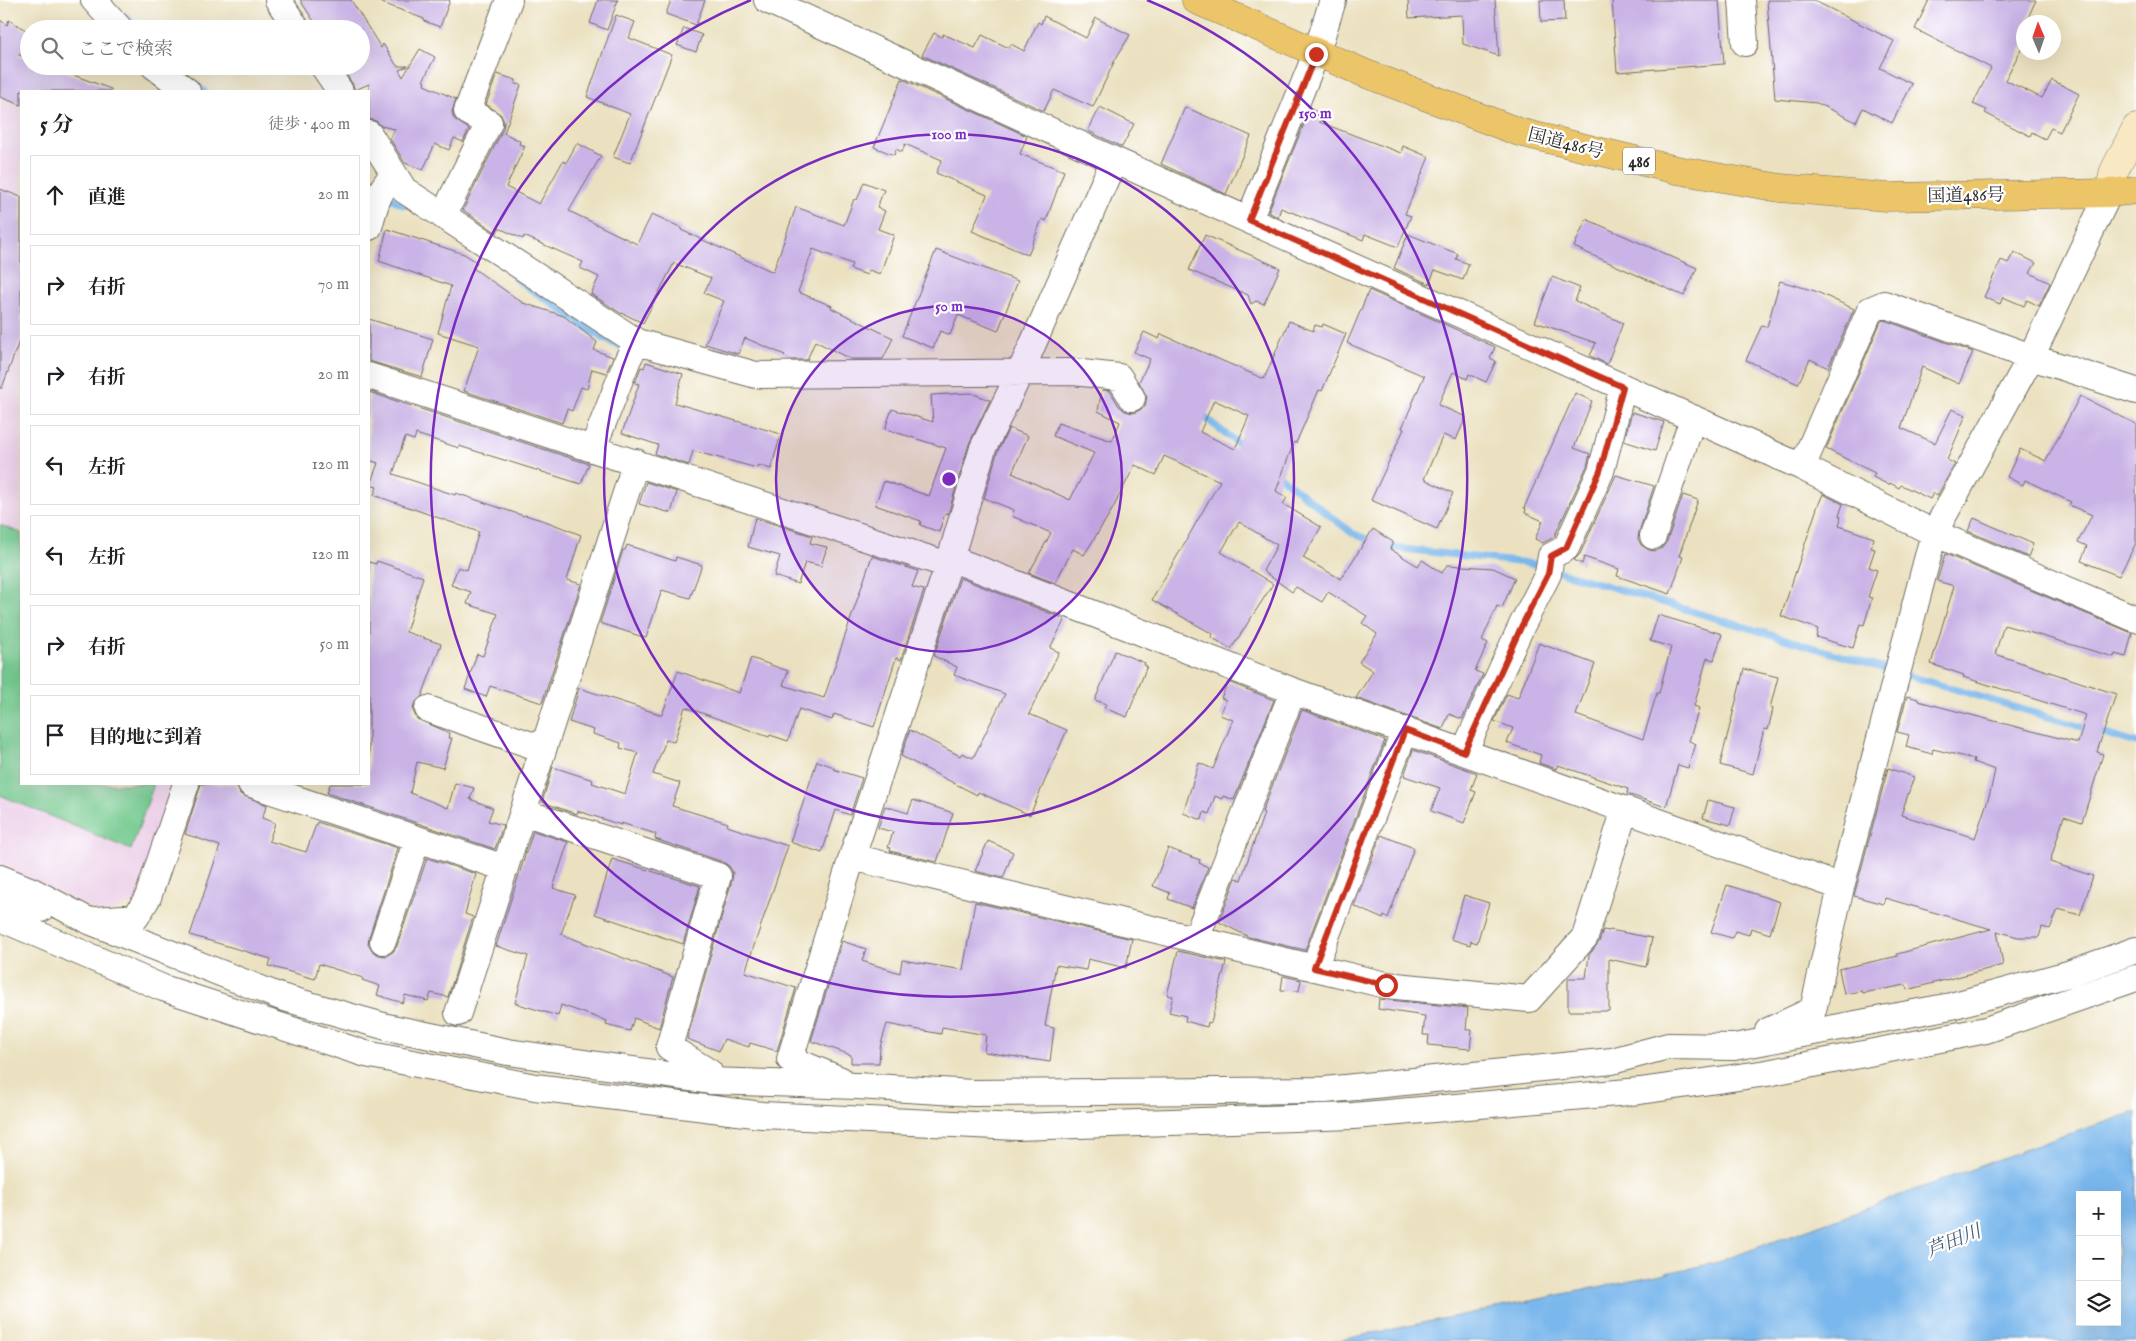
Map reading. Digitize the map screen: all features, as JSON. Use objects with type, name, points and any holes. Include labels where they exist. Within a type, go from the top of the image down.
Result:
[{"type":"highway","name":"国道486号","points":[[1196,0],[1316,54],[1519,132],[1678,170],[1771,187],[1887,196],[2109,193],[2136,190]]},
{"type":"highway","name":"国道486号","points":[[2109,193],[2136,199]]},
{"type":"main road","points":[[2109,193],[2114,171],[2136,128]]},
{"type":"street","points":[[94,0],[112,20]]},
{"type":"street","points":[[278,0],[291,20]]},
{"type":"street","points":[[443,216],[489,123],[467,111],[509,0]]},
{"type":"street","points":[[767,0],[1114,160],[1802,466],[1934,533],[2136,619]]},
{"type":"street","points":[[1249,220],[1316,54],[1333,0]]},
{"type":"street","points":[[1742,0],[1745,43]]},
{"type":"street","points":[[166,75],[186,90]]},
{"type":"street","points":[[328,75],[339,90]]},
{"type":"street","points":[[370,141],[378,198],[404,190],[632,351],[756,376],[1015,383],[1073,372],[1125,388]]},
{"type":"street","points":[[857,1086],[790,1059],[852,857],[949,563],[983,448],[1015,383],[1114,160]]},
{"type":"street","points":[[1640,1091],[1649,1080],[1734,1047],[1813,1010],[1841,887],[1934,533],[2031,357],[2109,193]]},
{"type":"street","points":[[1802,466],[1870,310],[1884,304],[2031,357],[2136,391]]},
{"type":"street","points":[[593,448],[632,351]]},
{"type":"street","points":[[370,376],[942,563],[960,562],[1293,691],[1841,887]]},
{"type":"street","points":[[1464,752],[1550,565],[1566,548],[1600,471],[1623,387]]},
{"type":"street","points":[[1652,536],[1693,418]]},
{"type":"street","points":[[458,1013],[636,462]]},
{"type":"street","points":[[1196,939],[1293,691]]},
{"type":"street","points":[[428,709],[543,749]]},
{"type":"street","points":[[1314,968],[1405,730]]},
{"type":"street","points":[[0,899],[89,921],[136,917],[148,897],[186,785]]},
{"type":"street","points":[[254,785],[504,868]]},
{"type":"street","points":[[852,857],[1386,985],[1529,999],[1585,937],[1625,810]]},
{"type":"street","points":[[523,812],[718,876],[669,1047],[710,1072],[710,1081]]},
{"type":"street","points":[[383,940],[417,839]]},
{"type":"street","points":[[0,878],[32,891],[89,921],[281,997],[387,1027],[508,1052],[710,1081],[857,1086],[973,1094],[1325,1090],[1612,1061],[1668,1046],[1734,1047],[1951,1006],[2068,974],[2136,950]]},
{"type":"street","points":[[0,918],[163,988],[366,1054],[535,1087],[762,1115],[1017,1127],[1353,1116],[1640,1091],[1767,1073],[1986,1030],[2136,978]]},
{"type":"shaded area","points":[[0,100],[20,108],[20,785],[177,785],[138,901],[105,914],[0,867]]},
{"type":"green space","points":[[0,525],[20,533],[20,785],[154,785],[131,850],[0,795]]},
{"type":"water","name":"芦田川","points":[[2136,1112],[2136,1341],[1335,1341],[1715,1263],[2054,1139]]},
{"type":"building","points":[[300,0],[351,0],[364,20],[313,20]]},
{"type":"building","points":[[380,0],[450,0],[440,27],[380,2]]},
{"type":"building","points":[[598,0],[618,0],[607,30],[590,23]]},
{"type":"building","points":[[671,0],[705,0],[696,25],[666,14]]},
{"type":"building","points":[[1408,0],[1495,0],[1499,56],[1463,44],[1462,15],[1409,18]]},
{"type":"building","points":[[1540,0],[1564,0],[1565,21],[1541,22]]},
{"type":"building","points":[[1612,0],[1719,0],[1724,64],[1617,72]]},
{"type":"building","points":[[1767,0],[1813,0],[1894,41],[1880,68],[1912,84],[1892,123],[1863,108],[1856,122],[1817,103],[1775,99]]},
{"type":"building","points":[[1929,0],[2036,0],[2029,15],[2016,15],[2016,59],[2005,80],[2042,98],[2052,80],[2079,94],[2060,132],[2051,128],[2045,139],[2032,132],[2030,136],[1985,113],[1987,110],[1973,104],[1991,68],[1915,29]]},
{"type":"building","points":[[616,15],[635,22],[629,38],[672,55],[630,163],[613,157],[630,114],[587,97]]},
{"type":"building","points":[[1044,16],[1086,38],[1096,18],[1130,35],[1115,60],[1093,107],[1054,90],[1044,111],[922,55],[934,33],[942,37],[943,34],[975,48],[982,35],[1009,48],[1011,44],[1024,51],[1038,22],[1041,24]]},
{"type":"building","points":[[0,20],[7,25],[9,20],[20,27],[20,75],[73,75],[111,89],[20,90],[20,105],[0,97]]},
{"type":"building","points":[[684,28],[702,35],[696,52],[677,45]]},
{"type":"building","points":[[370,30],[381,48],[383,44],[397,66],[408,66],[399,70],[403,77],[420,49],[435,57],[423,81],[425,82],[424,85],[456,99],[452,112],[454,119],[469,129],[463,142],[454,138],[449,150],[435,144],[423,170],[405,163],[390,139],[395,129],[381,126],[376,121],[370,119],[369,84],[355,90],[347,75],[370,75]]},
{"type":"building","points":[[497,74],[516,80],[515,84],[521,85],[504,133],[520,141],[519,144],[525,146],[506,187],[539,204],[563,161],[566,163],[577,143],[601,156],[569,211],[637,244],[652,214],[682,228],[681,230],[773,272],[796,207],[844,225],[854,199],[857,200],[864,182],[884,190],[877,207],[885,211],[878,229],[894,235],[880,274],[869,270],[867,275],[850,269],[852,264],[813,249],[798,292],[832,306],[831,308],[893,338],[883,359],[850,359],[815,341],[807,360],[791,360],[785,355],[745,338],[738,354],[705,344],[724,301],[704,293],[711,278],[674,263],[643,323],[622,314],[591,294],[599,277],[580,268],[583,262],[524,236],[523,239],[499,228],[497,233],[463,210],[503,129],[504,122],[501,115],[486,104]]},
{"type":"building","points":[[902,79],[1027,136],[1020,154],[1064,171],[1046,221],[1042,219],[1028,255],[972,231],[987,195],[936,173],[942,160],[905,144],[902,152],[896,149],[894,155],[874,147]]},
{"type":"building","points":[[1100,107],[1134,124],[1122,147],[1088,131]]},
{"type":"building","points":[[1185,107],[1251,136],[1226,194],[1161,164]]},
{"type":"building","points":[[1310,109],[1322,114],[1319,122],[1401,153],[1403,146],[1429,157],[1405,214],[1411,216],[1398,247],[1365,234],[1363,240],[1281,208],[1278,217],[1268,212]]},
{"type":"building","points":[[0,189],[20,197],[20,339],[2,388],[0,388]]},
{"type":"building","points":[[1586,219],[1697,268],[1684,296],[1574,247]]},
{"type":"building","points":[[387,229],[464,254],[477,262],[473,268],[523,303],[564,316],[597,342],[594,350],[613,357],[606,373],[592,369],[587,389],[581,387],[572,411],[567,409],[562,423],[464,391],[479,346],[438,333],[451,286],[379,261]]},
{"type":"building","points":[[1408,234],[1458,254],[1456,259],[1469,264],[1463,280],[1435,270],[1429,284],[1394,268]]},
{"type":"building","points":[[1205,235],[1280,268],[1264,304],[1256,301],[1251,304],[1248,295],[1189,270]]},
{"type":"building","points":[[936,250],[1018,281],[998,331],[958,315],[950,335],[940,331],[933,348],[902,336]]},
{"type":"building","points":[[2014,252],[2036,263],[2030,273],[2050,283],[2039,306],[2027,300],[2024,306],[2003,297],[2000,304],[1984,297],[2001,260],[2008,263]]},
{"type":"building","points":[[1552,277],[1580,288],[1575,301],[1623,323],[1607,364],[1590,356],[1596,343],[1535,322]]},
{"type":"building","points":[[1780,281],[1815,291],[1854,309],[1828,368],[1810,359],[1798,384],[1746,360],[1762,325],[1767,327]]},
{"type":"building","points":[[1369,290],[1495,347],[1490,358],[1496,361],[1486,382],[1469,374],[1467,379],[1453,372],[1438,405],[1466,417],[1456,440],[1443,435],[1424,479],[1453,493],[1437,529],[1371,500],[1404,429],[1402,428],[1424,376],[1347,343]]},
{"type":"building","points":[[370,319],[433,339],[422,377],[370,361]]},
{"type":"building","points":[[1884,320],[1973,352],[1959,384],[1922,367],[1901,428],[1935,443],[1952,409],[1966,415],[1947,460],[1955,464],[1937,496],[1933,493],[1930,499],[1901,485],[1899,488],[1890,483],[1889,485],[1873,477],[1875,473],[1826,449],[1881,321]]},
{"type":"building","points":[[1289,321],[1313,331],[1315,325],[1322,327],[1323,324],[1346,334],[1322,391],[1319,390],[1296,443],[1294,442],[1276,491],[1287,498],[1283,504],[1321,527],[1303,558],[1341,579],[1373,529],[1393,542],[1390,549],[1418,566],[1422,560],[1442,573],[1447,565],[1493,568],[1515,578],[1502,608],[1497,606],[1482,640],[1488,643],[1475,671],[1483,674],[1462,719],[1449,714],[1443,729],[1356,698],[1373,671],[1359,662],[1377,634],[1362,623],[1367,616],[1328,592],[1322,602],[1296,587],[1292,592],[1263,571],[1277,545],[1239,522],[1221,552],[1273,584],[1231,649],[1211,637],[1213,634],[1152,600],[1220,481],[1164,456],[1156,475],[1135,465],[1112,510],[1084,555],[1073,549],[1055,583],[1029,573],[1051,533],[1012,516],[1014,510],[984,498],[997,453],[1009,428],[1028,436],[1012,473],[1070,500],[1094,453],[1053,436],[1058,423],[1112,441],[1120,422],[1098,411],[1102,390],[1110,391],[1119,406],[1125,411],[1133,413],[1145,406],[1147,397],[1139,382],[1150,359],[1134,352],[1144,332],[1159,339],[1161,334],[1264,379]],"holes":[[[1214,400],[1249,416],[1235,449],[1200,432]]]},
{"type":"building","points":[[646,362],[683,374],[675,403],[781,434],[771,469],[758,465],[757,468],[693,451],[689,465],[655,454],[658,445],[622,433],[639,384],[635,383],[641,367],[644,368]]},
{"type":"building","points":[[370,392],[589,464],[581,484],[416,434],[414,440],[405,437],[393,474],[455,495],[456,493],[548,522],[581,535],[567,580],[581,584],[542,703],[490,686],[486,697],[465,689],[477,654],[483,656],[498,614],[467,604],[471,592],[451,585],[458,567],[467,570],[479,532],[374,495],[377,487],[370,485],[378,463],[370,460]]},
{"type":"building","points":[[971,393],[990,400],[969,444],[948,514],[945,513],[939,532],[920,525],[921,521],[875,505],[884,481],[929,496],[946,448],[885,429],[892,409],[933,422],[931,395]]},
{"type":"building","points":[[1575,393],[1592,401],[1574,448],[1590,454],[1587,466],[1554,537],[1543,543],[1535,539],[1543,521],[1525,513],[1526,509],[1524,508]]},
{"type":"building","points":[[2080,396],[2136,424],[2136,543],[2119,576],[2081,561],[2087,546],[2078,542],[2092,515],[2069,505],[2071,502],[2025,480],[2023,485],[2007,477],[2020,449],[2046,461]]},
{"type":"building","points":[[1632,412],[1664,422],[1655,451],[1624,441]]},
{"type":"building","points":[[1616,475],[1654,486],[1638,539],[1641,545],[1649,550],[1656,551],[1662,548],[1667,541],[1683,495],[1698,500],[1679,556],[1683,557],[1670,594],[1617,576],[1619,569],[1584,557],[1582,564],[1574,560],[1580,554]]},
{"type":"building","points":[[646,482],[677,492],[671,513],[639,504]]},
{"type":"building","points":[[1823,494],[1843,504],[1839,516],[1841,517],[1839,526],[1874,538],[1871,548],[1875,549],[1869,567],[1877,570],[1868,597],[1872,598],[1864,625],[1860,624],[1853,648],[1816,637],[1818,629],[1781,616]]},
{"type":"building","points":[[755,518],[812,536],[810,543],[827,547],[821,566],[805,562],[798,584],[774,576],[780,556],[748,547]]},
{"type":"building","points":[[1974,518],[2033,544],[2028,557],[1968,531]]},
{"type":"building","points":[[627,545],[675,561],[676,557],[702,565],[690,598],[662,590],[646,638],[600,623],[623,550],[625,550]]},
{"type":"building","points":[[1945,554],[2132,633],[2126,657],[2115,654],[2114,657],[2004,625],[1995,654],[2116,694],[2097,752],[2103,754],[2082,822],[2064,816],[2050,862],[2093,876],[2080,915],[2058,909],[2050,929],[2042,927],[2039,937],[2018,937],[1997,931],[2003,965],[1907,990],[1906,985],[1863,993],[1862,991],[1844,994],[1839,969],[1898,956],[1897,954],[1991,929],[1885,898],[1883,904],[1854,896],[1888,768],[1914,777],[1901,815],[1975,838],[1990,793],[1995,770],[1973,762],[1974,759],[1933,749],[1932,754],[1906,747],[1909,735],[1897,732],[1907,696],[1918,699],[1918,701],[2078,743],[2086,715],[1963,677],[1964,675],[1931,664],[1954,586],[1937,581]]},
{"type":"building","points":[[872,556],[918,571],[912,587],[924,590],[901,660],[896,658],[874,727],[834,714],[832,720],[799,709],[788,741],[770,735],[769,737],[685,707],[674,742],[666,740],[653,774],[680,783],[672,806],[728,823],[727,826],[788,846],[745,972],[796,988],[777,1051],[750,1043],[749,1047],[724,1039],[719,1051],[687,1039],[732,880],[733,873],[729,866],[723,862],[655,839],[656,834],[578,811],[577,814],[542,802],[553,767],[593,780],[592,783],[625,794],[638,753],[620,748],[621,743],[593,734],[594,730],[569,722],[579,688],[662,715],[678,671],[739,693],[751,658],[788,671],[783,685],[824,698]]},
{"type":"building","points":[[377,561],[423,577],[406,632],[441,644],[422,696],[414,704],[413,711],[417,719],[450,733],[449,738],[452,738],[443,768],[417,762],[410,793],[448,808],[455,783],[474,788],[470,799],[493,808],[488,821],[503,825],[495,849],[327,793],[330,785],[370,785],[370,562],[376,564]]},
{"type":"building","points":[[960,578],[1065,619],[1050,648],[1059,652],[1029,714],[1067,730],[1030,815],[978,792],[977,795],[901,756],[910,730],[960,756],[962,753],[973,758],[1005,694],[954,675],[957,667],[934,656]]},
{"type":"building","points":[[1658,615],[1722,634],[1714,660],[1707,658],[1694,706],[1699,708],[1689,741],[1696,744],[1688,768],[1678,765],[1666,807],[1627,794],[1628,789],[1558,765],[1556,769],[1539,763],[1541,755],[1507,743],[1513,728],[1494,721],[1507,694],[1518,698],[1539,643],[1595,664],[1576,715],[1643,739],[1657,693],[1659,693],[1671,647],[1650,641]]},
{"type":"building","points":[[1115,651],[1145,663],[1144,665],[1147,666],[1127,717],[1104,708],[1106,704],[1095,700]]},
{"type":"building","points":[[1744,669],[1778,677],[1770,708],[1773,709],[1768,730],[1764,729],[1753,774],[1720,765]]},
{"type":"building","points":[[1228,682],[1274,700],[1234,800],[1223,796],[1222,799],[1215,796],[1209,814],[1204,812],[1202,820],[1183,813],[1199,763],[1213,769],[1233,720],[1220,715],[1226,700],[1221,698]]},
{"type":"building","points":[[1302,710],[1385,740],[1305,950],[1249,937],[1219,922],[1236,878],[1241,880],[1264,813],[1262,812]]},
{"type":"building","points":[[1413,750],[1477,773],[1471,790],[1476,792],[1464,823],[1431,811],[1440,788],[1404,776]]},
{"type":"building","points":[[817,761],[834,767],[833,769],[862,778],[850,815],[836,810],[822,853],[790,842]]},
{"type":"building","points":[[201,785],[236,785],[240,794],[267,805],[262,818],[275,823],[269,841],[306,852],[317,822],[398,848],[368,944],[372,951],[386,956],[393,952],[397,946],[427,858],[476,874],[465,914],[473,917],[448,997],[431,993],[428,1001],[405,995],[403,1003],[377,995],[380,986],[362,980],[363,978],[319,964],[315,979],[269,966],[271,959],[190,935],[220,846],[185,834]]},
{"type":"building","points":[[913,800],[953,813],[937,862],[890,851],[891,848],[888,847],[893,832],[878,828],[885,806],[908,813]]},
{"type":"building","points":[[1708,800],[1735,807],[1730,825],[1703,818]]},
{"type":"building","points":[[533,831],[568,842],[553,888],[575,895],[561,934],[673,977],[659,1028],[634,1018],[630,1031],[606,1025],[607,1021],[561,1005],[558,1016],[515,1003],[528,956],[496,946]]},
{"type":"building","points":[[1381,835],[1414,848],[1388,918],[1384,916],[1383,919],[1354,906]]},
{"type":"building","points":[[988,841],[1013,852],[1003,878],[975,871]]},
{"type":"building","points":[[1168,848],[1200,860],[1199,863],[1208,867],[1192,908],[1168,899],[1170,893],[1153,886]]},
{"type":"building","points":[[612,859],[700,886],[683,944],[595,914]]},
{"type":"building","points":[[1727,885],[1780,902],[1770,934],[1751,928],[1749,935],[1735,931],[1732,938],[1711,932]]},
{"type":"building","points":[[1464,895],[1489,903],[1477,943],[1471,941],[1470,945],[1451,939]]},
{"type":"building","points":[[975,902],[1132,939],[1126,968],[1088,959],[1086,970],[1056,965],[1045,1026],[1054,1028],[1050,1062],[984,1052],[986,1035],[942,1027],[941,1034],[887,1024],[880,1047],[879,1063],[851,1063],[851,1055],[811,1041],[842,941],[866,949],[862,961],[900,973],[902,960],[963,970]]},
{"type":"building","points":[[1603,930],[1652,938],[1646,967],[1609,959],[1609,1011],[1568,1011],[1568,978],[1586,978],[1589,955],[1599,942]]},
{"type":"building","points":[[1178,951],[1226,962],[1211,1023],[1208,1022],[1207,1027],[1185,1021],[1186,1016],[1169,1012],[1173,996],[1167,995]]},
{"type":"building","points":[[1283,976],[1301,980],[1299,991],[1281,990]]},
{"type":"building","points":[[1379,999],[1468,1008],[1466,1030],[1472,1030],[1470,1049],[1428,1045],[1429,1035],[1423,1035],[1425,1016],[1378,1009]]},
{"type":"waterway","points":[[193,83],[203,90]]},
{"type":"waterway","points":[[370,187],[403,205]]},
{"type":"waterway","points":[[515,278],[604,339],[626,349]]},
{"type":"waterway","points":[[1199,413],[1244,448]]},
{"type":"waterway","points":[[1274,472],[1352,533],[1386,547],[1534,564],[1892,671]]},
{"type":"waterway","points":[[1903,674],[2136,743]]},
{"type":"route","points":[[1316,54],[1249,220],[1623,387],[1600,471],[1566,548],[1551,556],[1548,574],[1522,625],[1464,752],[1405,730],[1314,968],[1386,985]]}]
